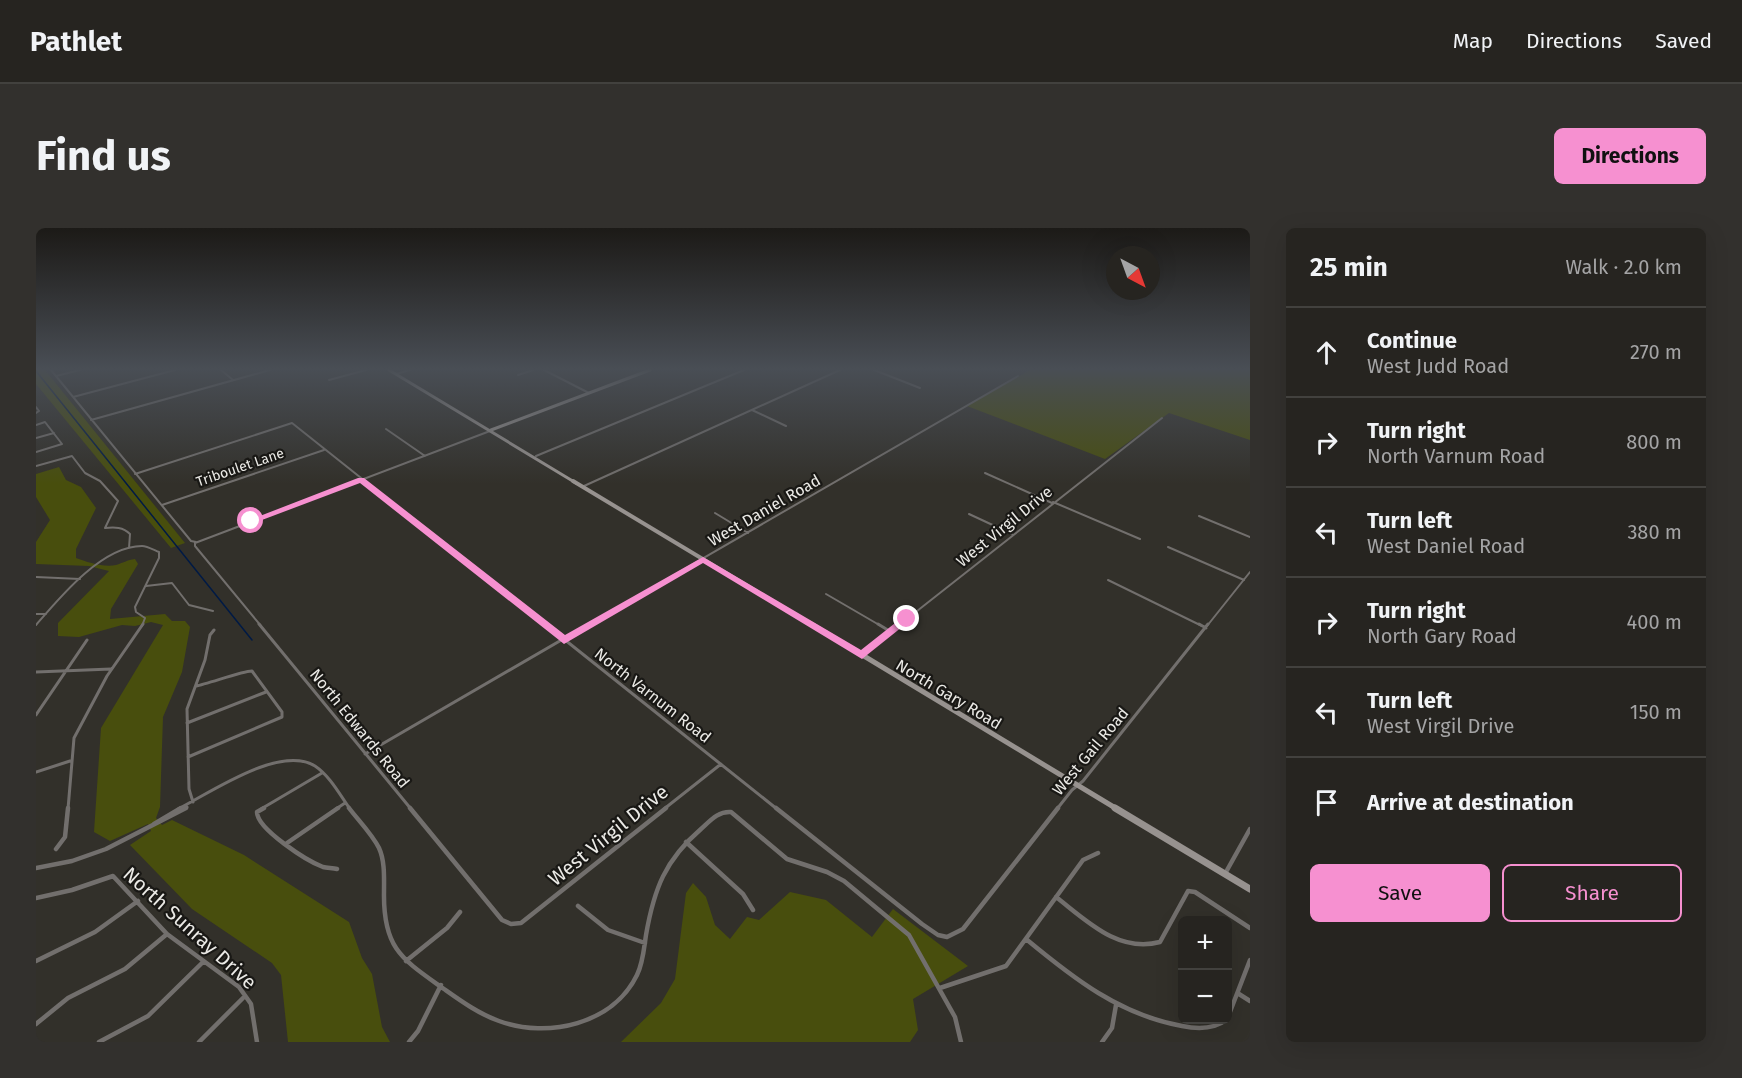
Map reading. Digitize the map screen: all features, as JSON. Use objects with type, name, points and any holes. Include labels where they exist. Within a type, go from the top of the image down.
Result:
[{"type":"street","name":"North Edwards Road","points":[[82,408],[191,541],[196,543],[195,546],[502,920],[511,924]]},
{"type":"street","points":[[91,420],[134,408]]},
{"type":"street","name":"North Gary Road","points":[[454,408],[1250,889]]},
{"type":"street","points":[[196,543],[550,408]]},
{"type":"street","points":[[536,456],[652,408]]},
{"type":"street","points":[[584,486],[756,408]]},
{"type":"street","name":"West Daniel Road","points":[[366,754],[963,408]]},
{"type":"street","points":[[752,410],[786,426]]},
{"type":"street","name":"West Virgil Drive","points":[[862,655],[1162,417]]},
{"type":"street","points":[[36,425],[45,422],[62,444],[36,452]]},
{"type":"street","name":"North Varnum Road","points":[[135,474],[292,423],[922,924],[945,938]]},
{"type":"street","points":[[386,429],[425,456]]},
{"type":"street","points":[[36,438],[54,433]]},
{"type":"street","name":"Triboulet Lane","points":[[162,505],[324,450]]},
{"type":"street","points":[[36,466],[71,456],[85,474],[100,481],[118,501],[105,528],[119,528],[127,531],[130,534],[129,548]]},
{"type":"street","points":[[985,473],[1140,539]]},
{"type":"street","points":[[715,513],[748,533]]},
{"type":"street","points":[[969,514],[1012,534]]},
{"type":"street","points":[[1199,516],[1250,537]]},
{"type":"street","points":[[36,625],[80,579],[106,556],[129,548],[151,547],[159,552],[159,558],[135,608],[136,612],[145,618],[145,621],[111,669],[78,726],[70,761],[65,837],[56,849]]},
{"type":"street","points":[[1168,547],[1244,580]]},
{"type":"street","name":"West Gail Road","points":[[945,938],[954,936],[963,929],[1250,572]]},
{"type":"street","points":[[37,579],[80,579]]},
{"type":"street","points":[[1108,580],[1206,628]]},
{"type":"street","points":[[146,586],[172,583],[189,605],[213,611]]},
{"type":"street","points":[[826,594],[891,632]]},
{"type":"street","points":[[36,614],[46,614]]},
{"type":"street","points":[[194,802],[189,789],[187,709],[205,660],[210,635],[214,630]]},
{"type":"street","points":[[36,715],[39,707],[84,649],[87,640]]},
{"type":"street","points":[[36,672],[111,669]]},
{"type":"street","points":[[188,757],[282,717],[282,712],[252,671],[247,670],[219,681],[196,686]]},
{"type":"street","points":[[187,723],[266,692]]},
{"type":"street","points":[[36,868],[89,856],[154,824],[249,772],[274,762],[284,760],[306,762],[322,773],[376,843],[382,855],[385,925],[393,946],[406,962],[476,1010],[511,1025],[575,1024],[588,1021],[634,982],[640,968],[654,893],[659,879],[686,842],[721,812],[726,811],[731,812],[787,859],[827,872],[844,881],[903,929],[914,942],[955,1017],[961,1042]]},
{"type":"street","points":[[36,772],[70,761]]},
{"type":"street","name":"West Virgil Drive","points":[[511,924],[521,923],[721,764]]},
{"type":"street","points":[[322,773],[257,812],[257,818],[268,832],[323,867],[337,869]]},
{"type":"street","points":[[287,843],[345,802]]},
{"type":"street","points":[[1225,874],[1250,829]]},
{"type":"street","points":[[686,842],[743,894],[753,910]]},
{"type":"street","points":[[939,988],[1006,966],[1083,860],[1098,853]]},
{"type":"street","name":"North Sunray Drive","points":[[36,898],[72,890],[113,876],[167,934],[239,987],[251,1004],[256,1042]]},
{"type":"street","points":[[1056,897],[1110,937],[1146,946],[1160,942],[1165,936],[1188,891],[1195,892],[1250,928]]},
{"type":"street","points":[[36,961],[111,922],[138,901]]},
{"type":"street","points":[[578,906],[590,919],[614,934],[645,944]]},
{"type":"street","points":[[406,962],[447,928],[460,912]]},
{"type":"street","points":[[36,1024],[68,998],[111,978],[141,957],[167,934]]},
{"type":"street","points":[[1026,939],[1079,982],[1116,1005],[1140,1016],[1172,1025],[1214,1028],[1219,1024]]},
{"type":"street","points":[[1232,1006],[1250,960]]},
{"type":"street","points":[[99,1042],[138,1022],[162,1005],[204,962]]},
{"type":"street","points":[[409,1042],[418,1031],[441,985]]},
{"type":"street","points":[[1238,994],[1250,1001]]},
{"type":"street","points":[[199,1042],[245,996]]},
{"type":"street","points":[[1102,1042],[1112,1029],[1116,1005]]},
{"type":"green space","points":[[56,408],[76,408],[185,543],[171,548]]},
{"type":"green space","points":[[972,408],[1250,408],[1250,440],[1169,413],[1105,459]]},
{"type":"green space","points":[[59,467],[66,480],[81,487],[96,508],[76,549],[76,558],[106,566],[135,559],[138,564],[111,609],[110,619],[165,614],[172,621],[185,621],[190,627],[182,672],[163,717],[160,807],[156,818],[162,825],[172,820],[244,855],[349,922],[362,958],[372,974],[382,1027],[390,1042],[288,1042],[281,975],[272,963],[192,909],[130,845],[151,831],[148,824],[110,841],[94,832],[101,728],[163,625],[151,622],[135,626],[122,625],[79,637],[58,636],[58,623],[109,571],[89,566],[36,564],[36,542],[50,520],[36,497],[36,474]]},
{"type":"green space","points":[[693,883],[706,897],[715,925],[730,939],[747,917],[759,920],[790,892],[826,900],[872,937],[893,909],[968,966],[913,999],[918,1030],[910,1042],[621,1042],[661,1003],[675,979],[686,893]]},
{"type":"waterway","points":[[66,408],[252,640]]},
{"type":"route","points":[[251,521],[361,480],[564,640],[703,560],[862,655],[907,619]]}]
